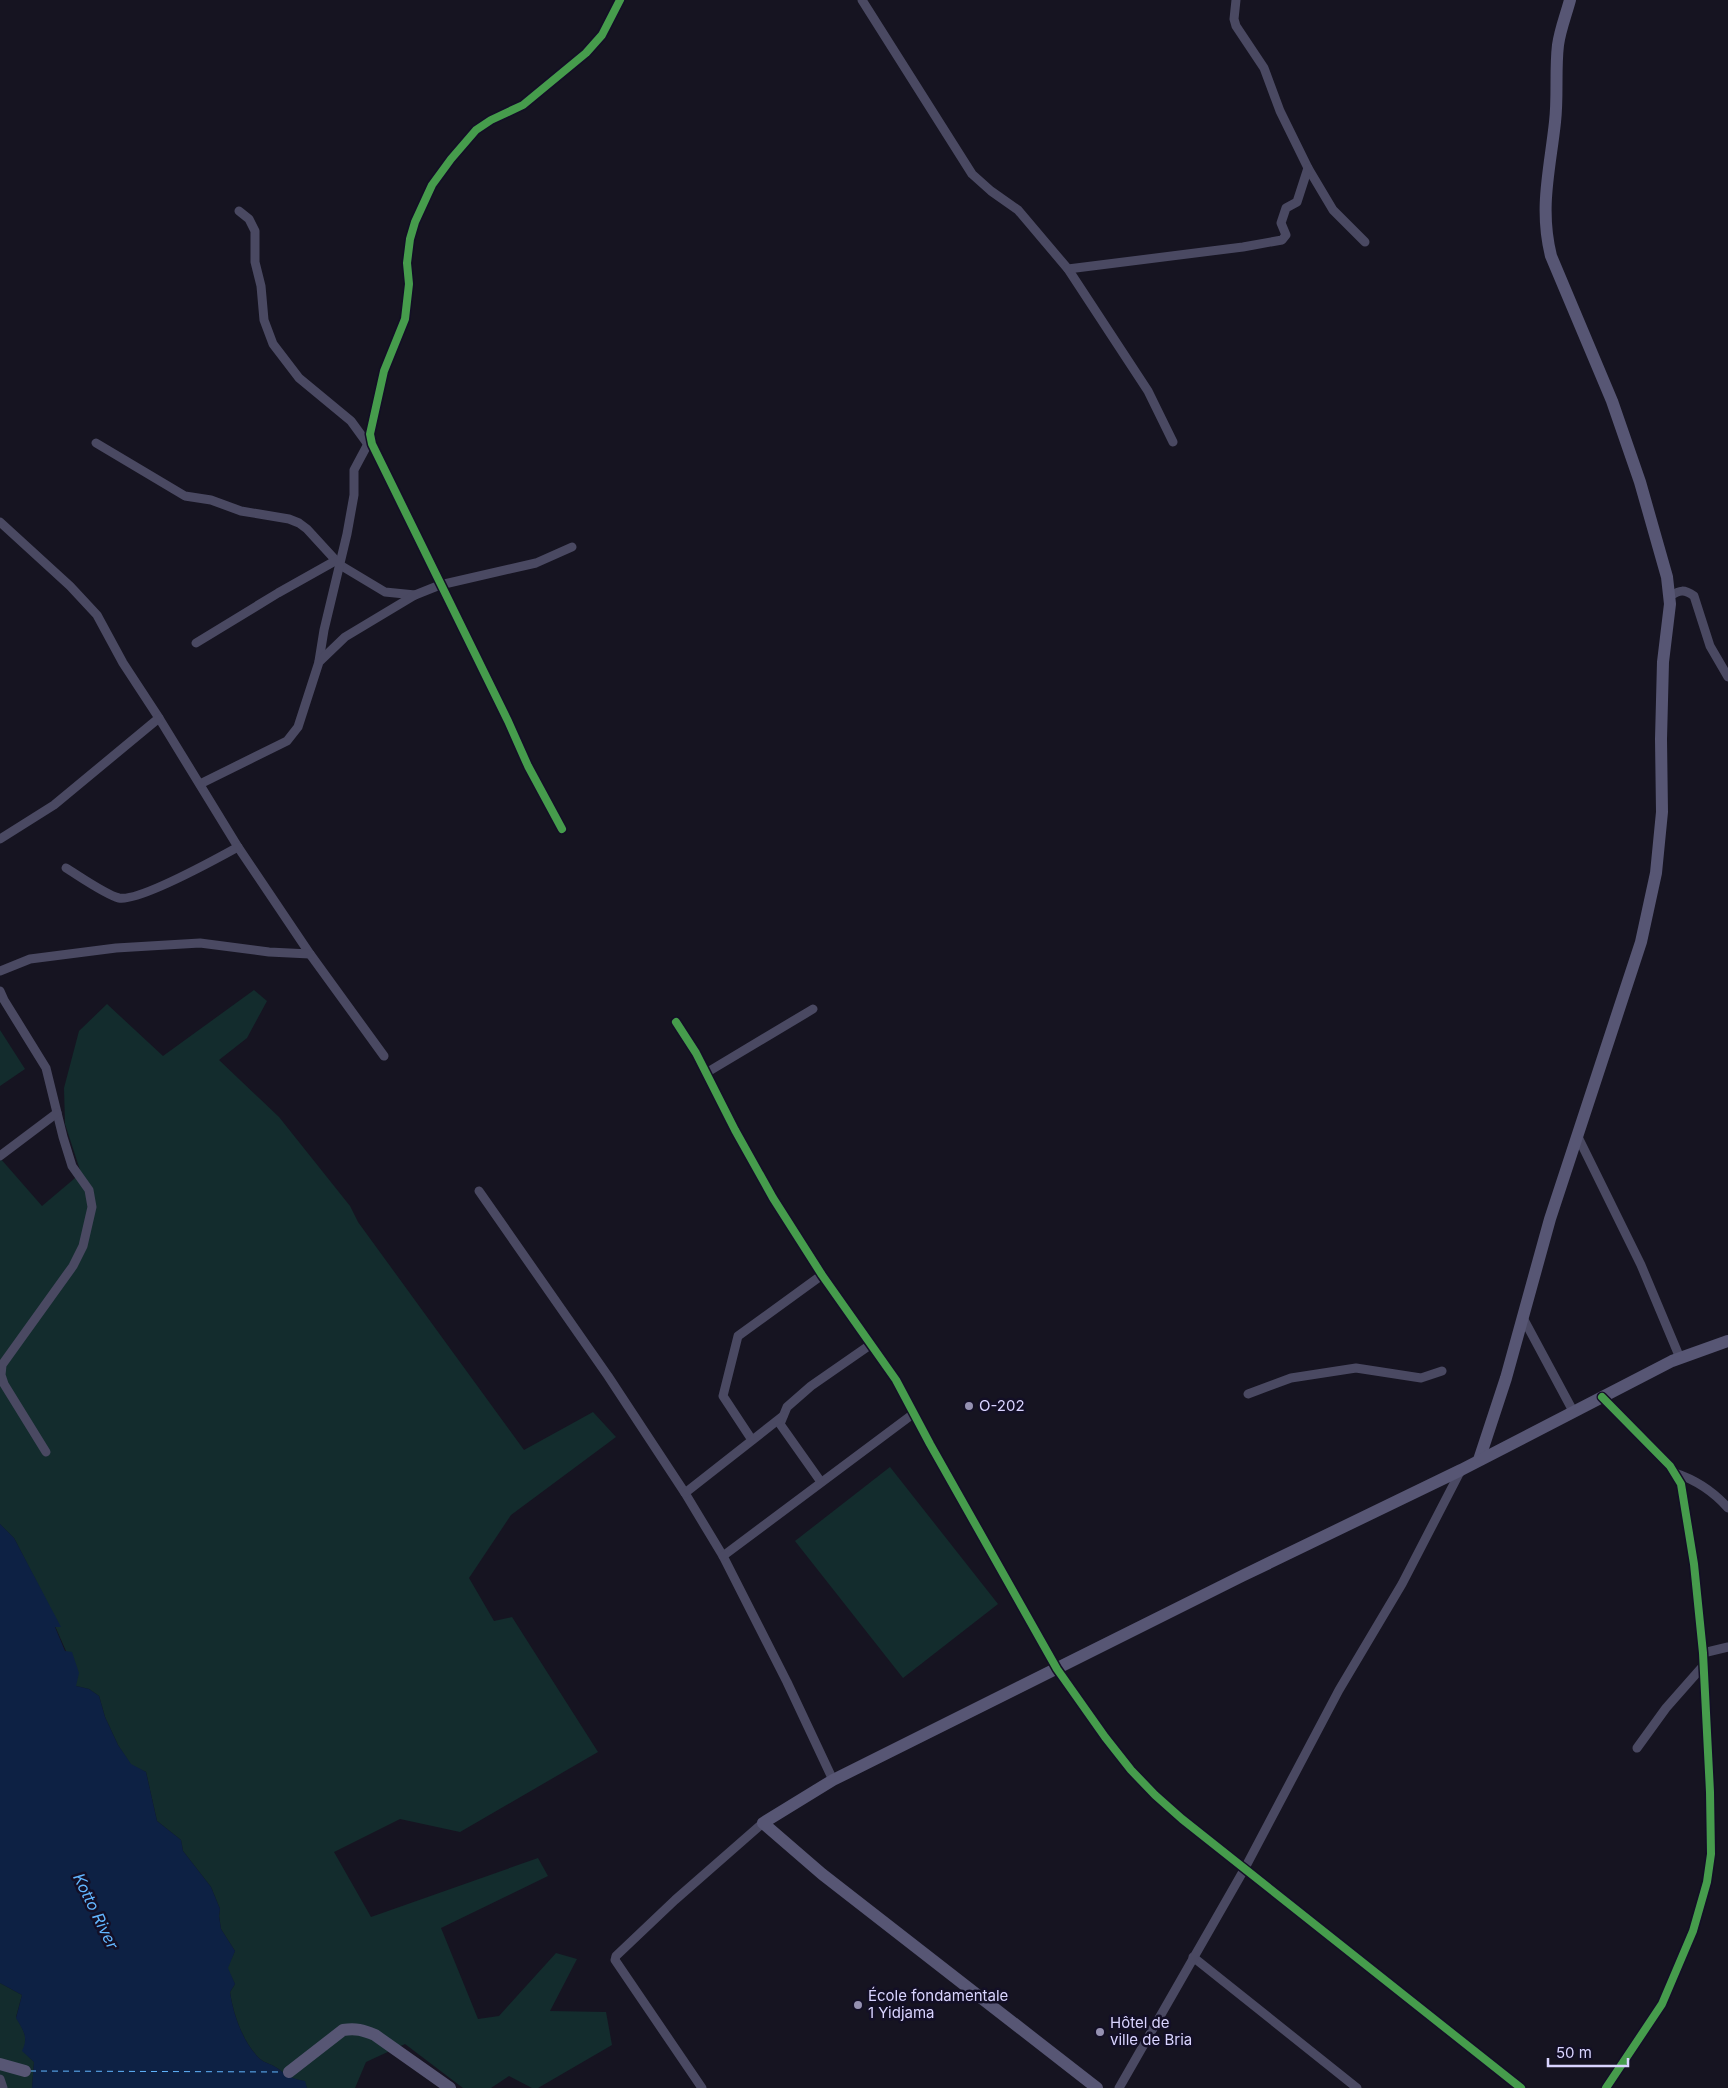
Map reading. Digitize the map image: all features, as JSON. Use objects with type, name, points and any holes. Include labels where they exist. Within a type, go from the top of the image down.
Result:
[{"type":"main road","points":[[1478,1460],[1506,1378],[1550,1219],[1641,942],[1656,873],[1662,812],[1663,662],[1670,596],[1667,577],[1640,482],[1612,401],[1551,256],[1548,244],[1545,210],[1547,167],[1555,121],[1558,43],[1570,0]]},
{"type":"main road","points":[[1098,2088],[822,1874],[763,1823],[833,1780],[1242,1576],[1461,1470],[1573,1411],[1680,1358],[1728,1341]]},
{"type":"main road","points":[[290,2072],[343,2030],[354,2028],[363,2029],[375,2036],[450,2088]]},
{"type":"main road","points":[[0,2064],[25,2071]]},
{"type":"street","points":[[200,784],[287,740],[298,727],[319,662],[337,563],[354,495],[354,470],[369,442],[384,371],[406,312],[409,284],[406,263],[410,239],[415,222],[432,185],[476,130],[491,120],[523,105],[586,54],[602,35],[620,0]]},
{"type":"street","points":[[862,0],[972,174],[991,191],[1018,210],[1068,269],[1148,391],[1173,442]]},
{"type":"street","points":[[1236,0],[1234,19],[1236,26],[1264,68],[1280,110],[1308,168],[1335,214],[1365,242]]},
{"type":"street","points":[[1068,269],[1242,247],[1282,240],[1286,236],[1281,223],[1286,208],[1297,202],[1308,168]]},
{"type":"street","points":[[239,211],[249,219],[255,230],[255,262],[261,286],[264,320],[274,344],[299,378],[351,421],[369,442],[508,720],[528,766],[562,829]]},
{"type":"street","points":[[96,443],[186,496],[211,500],[241,511],[288,519],[299,523],[307,529],[337,563],[385,592],[415,595]]},
{"type":"street","points":[[0,522],[70,586],[97,615],[123,663],[160,718],[238,847],[310,954],[384,1056]]},
{"type":"street","points":[[319,662],[345,637],[415,595],[440,585],[536,563],[572,547]]},
{"type":"street","points":[[196,643],[278,593],[337,563]]},
{"type":"street","points":[[1670,596],[1680,590],[1694,596],[1710,646],[1728,678]]},
{"type":"street","points":[[0,839],[54,805],[160,718]]},
{"type":"street","points":[[66,868],[116,897],[127,898],[186,875],[238,847]]},
{"type":"street","points":[[0,971],[30,958],[116,948],[190,943],[208,943],[269,952],[310,954]]},
{"type":"street","points":[[0,991],[46,1068],[72,1166],[89,1190],[92,1207],[83,1246],[73,1266],[2,1364],[1,1375],[4,1384],[46,1452]]},
{"type":"street","points":[[706,1073],[813,1009]]},
{"type":"street","points":[[676,1022],[706,1073],[773,1198],[822,1275],[896,1380],[913,1414],[1057,1669],[1131,1770],[1182,1819],[1521,2088]]},
{"type":"street","points":[[0,1156],[57,1113]]},
{"type":"street","points":[[1578,1137],[1641,1266],[1680,1358]]},
{"type":"street","points":[[479,1191],[574,1327],[686,1494],[723,1556],[783,1674],[833,1780]]},
{"type":"street","points":[[752,1440],[723,1396],[738,1336],[822,1275]]},
{"type":"street","points":[[1523,1318],[1573,1411]]},
{"type":"street","points":[[821,1482],[780,1424],[783,1415],[786,1407],[811,1386],[870,1345]]},
{"type":"street","points":[[1248,1394],[1290,1378],[1356,1368],[1421,1378],[1442,1371]]},
{"type":"street","points":[[1602,1397],[1675,1472],[1681,1484],[1692,1555],[1703,1653],[1710,1792],[1710,1868],[1690,1939],[1662,2004],[1606,2088]]},
{"type":"street","points":[[723,1556],[913,1414]]},
{"type":"street","points":[[686,1494],[783,1415]]},
{"type":"street","points":[[1119,2088],[1245,1868],[1340,1690],[1402,1584],[1461,1470]]},
{"type":"street","points":[[1675,1472],[1694,1479],[1728,1508]]},
{"type":"street","points":[[1703,1653],[1728,1647]]},
{"type":"street","points":[[1637,1748],[1666,1708],[1703,1666]]},
{"type":"street","points":[[702,2088],[615,1960],[616,1956],[675,1900],[763,1823]]},
{"type":"street","points":[[1193,1957],[1357,2088]]},
{"type":"street","points":[[0,2079],[3,2088]]},
{"type":"green space","points":[[254,990],[267,1001],[247,1038],[219,1060],[279,1117],[350,1206],[358,1222],[524,1450],[593,1412],[616,1437],[511,1515],[469,1578],[494,1621],[512,1617],[598,1752],[460,1832],[400,1819],[334,1852],[371,1917],[538,1858],[548,1876],[441,1928],[478,2019],[499,2016],[556,1953],[577,1959],[550,2011],[606,2012],[612,2045],[538,2088],[532,2088],[509,2076],[491,2088],[463,2088],[405,2044],[366,2062],[355,2088],[307,2088],[304,2081],[289,2077],[260,2059],[244,2037],[234,2010],[230,1992],[235,1984],[227,1968],[235,1951],[221,1929],[220,1909],[211,1887],[183,1851],[181,1840],[157,1821],[146,1772],[131,1765],[118,1745],[105,1717],[99,1696],[89,1689],[76,1686],[66,1651],[55,1626],[60,1627],[14,1538],[0,1524],[0,1158],[42,1206],[81,1173],[65,1124],[64,1088],[79,1031],[107,1004],[163,1056]]},
{"type":"green space","points":[[0,1030],[25,1069],[0,1086]]},
{"type":"green space","points":[[890,1467],[998,1604],[903,1678],[795,1541]]},
{"type":"green space","points":[[0,1983],[22,1995],[16,2017],[25,2038],[23,2051],[34,2062],[32,2088],[0,2088]]},
{"type":"water","name":"Kotto River","points":[[0,1524],[14,1538],[61,1627],[55,1627],[65,1651],[72,1652],[79,1673],[76,1686],[89,1689],[99,1696],[105,1717],[118,1745],[131,1764],[146,1772],[157,1821],[181,1840],[183,1851],[211,1887],[220,1909],[221,1929],[235,1951],[228,1968],[235,1984],[230,1992],[236,2019],[244,2037],[262,2060],[290,2077],[305,2081],[307,2088],[32,2088],[34,2062],[22,2051],[25,2038],[16,2018],[22,1995],[0,1983]]},
{"type":"ferry route","points":[[30,2071],[284,2072]]},
{"type":"cycle path","points":[[562,829],[528,766],[508,721],[372,444],[370,434],[384,371],[405,319],[409,284],[407,263],[410,239],[415,222],[432,185],[476,130],[491,120],[523,105],[586,53],[602,35],[620,0]]},
{"type":"cycle path","points":[[676,1022],[696,1053],[735,1130],[773,1198],[822,1275],[896,1380],[1057,1669],[1131,1770],[1182,1819],[1521,2088]]},
{"type":"cycle path","points":[[1602,1397],[1670,1466],[1681,1484],[1694,1564],[1703,1653],[1711,1854],[1707,1882],[1693,1931],[1662,2004],[1606,2088]]},
{"type":"place","name":"O-202","points":[[969,1406]]},
{"type":"place","name":"École fondamentale 1 Yidjama","points":[[858,2005]]},
{"type":"place","name":"Hôtel de ville de Bria","points":[[1100,2032]]}]
